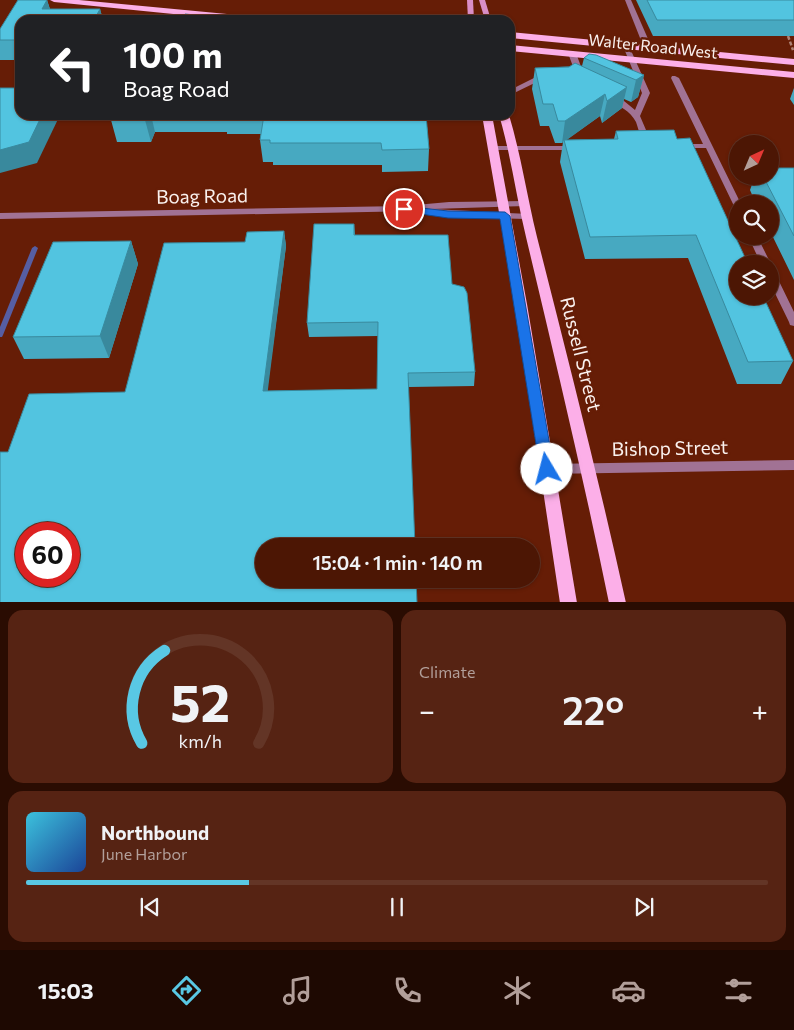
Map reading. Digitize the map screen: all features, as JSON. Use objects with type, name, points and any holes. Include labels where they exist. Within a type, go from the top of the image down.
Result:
[{"type":"main road","points":[[54,0],[208,15]]},
{"type":"main road","name":"Walter Road West","points":[[515,35],[794,62]]},
{"type":"main road","name":"Walter Road West","points":[[515,48],[794,75]]},
{"type":"main road","points":[[488,120],[569,602]]},
{"type":"main road","name":"Russell Street","points":[[506,120],[514,148],[525,210],[589,467],[618,602]]},
{"type":"street","points":[[470,0],[471,15]]},
{"type":"street","points":[[482,0],[486,15]]},
{"type":"street","points":[[628,0],[648,48]]},
{"type":"street","points":[[626,46],[646,93],[637,115]]},
{"type":"street","points":[[572,53],[579,72]]},
{"type":"street","points":[[515,90],[542,76],[556,73]]},
{"type":"street","points":[[630,75],[638,75]]},
{"type":"street","points":[[675,78],[732,195]]},
{"type":"street","points":[[600,93],[627,105],[637,115],[649,147]]},
{"type":"street","points":[[669,147],[708,146]]},
{"type":"street","points":[[640,147],[659,147]]},
{"type":"street","points":[[494,148],[583,148]]},
{"type":"street","name":"Boag Road","points":[[1,217],[404,209],[503,203],[525,210]]},
{"type":"street","name":"Boag Road","points":[[404,209],[448,214],[505,216],[525,210]]},
{"type":"street","points":[[779,291],[794,322]]},
{"type":"street","name":"Bishop Street","points":[[547,469],[794,465]]},
{"type":"building","points":[[18,0],[47,0],[42,9],[100,9],[97,15],[15,15],[15,40],[0,40],[0,29]]},
{"type":"building","points":[[647,0],[794,0],[794,20],[657,20]]},
{"type":"building","points":[[589,54],[596,55],[644,75],[636,80],[584,58]]},
{"type":"building","points":[[575,63],[627,87],[607,101],[605,94],[565,121],[558,121],[553,104],[543,104],[535,68],[569,67]]},
{"type":"building","points":[[0,88],[15,88],[15,120],[40,120],[29,142],[0,150]]},
{"type":"building","points":[[263,120],[426,120],[429,149],[382,150],[381,143],[270,143],[270,140],[260,140]]},
{"type":"building","points":[[674,130],[677,139],[690,138],[729,223],[729,245],[739,245],[744,255],[729,255],[729,305],[767,305],[793,361],[748,362],[696,235],[590,237],[564,140],[618,139],[616,131]]},
{"type":"building","points":[[779,168],[794,168],[794,236],[779,207],[779,195],[773,195],[768,185],[779,185]]},
{"type":"building","points":[[314,224],[354,224],[354,235],[448,235],[452,284],[464,287],[467,293],[475,372],[408,373],[415,538],[255,538],[255,588],[416,588],[417,602],[0,602],[0,452],[8,452],[29,394],[125,392],[164,243],[245,242],[247,232],[284,231],[263,391],[377,389],[378,322],[307,323]]},
{"type":"building","points":[[131,241],[100,336],[13,337],[53,242]]},
{"type":"waterway","points":[[0,335],[35,248]]},
{"type":"route","points":[[404,209],[448,214],[505,216],[534,379],[547,469]]}]
